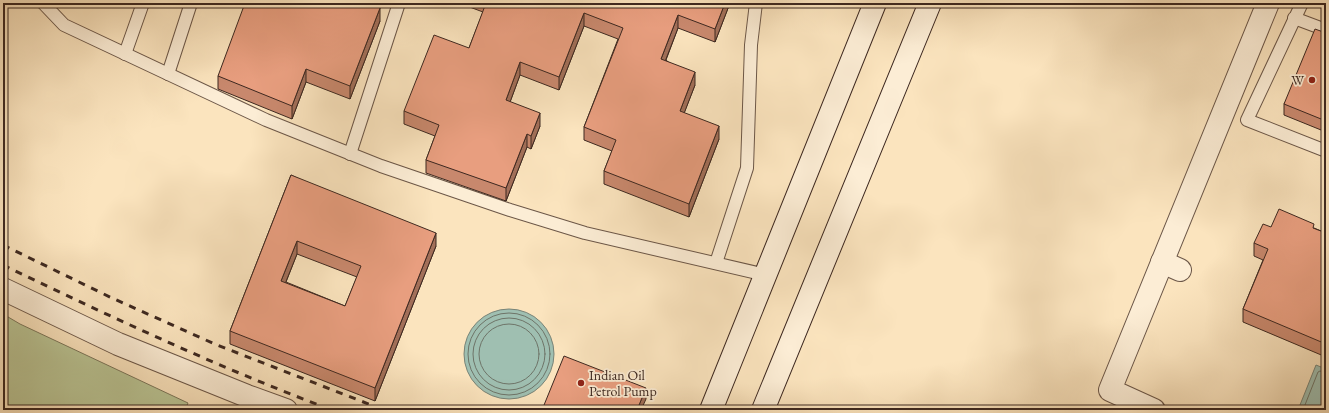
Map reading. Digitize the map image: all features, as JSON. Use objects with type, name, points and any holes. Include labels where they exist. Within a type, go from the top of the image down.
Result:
[{"type":"main road","points":[[711,410],[875,3]]},
{"type":"main road","points":[[763,410],[930,3]]},
{"type":"main road","points":[[1154,410],[1110,390],[1171,266],[1268,3]]},
{"type":"main road","points":[[3,290],[118,344],[247,396],[286,410]]},
{"type":"lane","points":[[43,3],[64,25],[266,120],[381,166],[510,210],[585,233],[766,274]]},
{"type":"lane","points":[[125,54],[143,3]]},
{"type":"lane","points":[[168,74],[190,3]]},
{"type":"lane","points":[[350,154],[399,3]]},
{"type":"lane","points":[[716,263],[747,168],[751,45],[756,3]]},
{"type":"lane","points":[[1302,3],[1246,120],[1326,151]]},
{"type":"lane","points":[[1294,18],[1326,30]]},
{"type":"green space","points":[[3,314],[20,324],[188,403],[185,410],[3,410]]},
{"type":"water","points":[[509,309],[526,312],[541,322],[551,337],[554,354],[551,371],[541,386],[526,396],[509,399],[492,396],[477,386],[467,371],[464,354],[467,337],[477,322],[492,312]]},
{"type":"water","points":[[1316,365],[1326,369],[1326,410],[1298,410]]},
{"type":"building","points":[[245,3],[368,3],[380,8],[350,86],[306,69],[292,106],[218,76]]},
{"type":"building","points":[[486,3],[725,3],[715,29],[678,15],[661,59],[695,72],[680,111],[719,126],[689,204],[604,171],[616,140],[584,127],[623,28],[584,13],[559,77],[520,62],[506,100],[540,113],[531,136],[527,134],[506,188],[426,160],[439,125],[404,111],[434,35],[469,48]]},
{"type":"building","name":"W","points":[[1315,29],[1326,33],[1326,121],[1284,104]]},
{"type":"building","points":[[291,175],[436,233],[375,388],[230,331]],"holes":[[[297,241],[361,266],[345,306],[281,281]]]},
{"type":"building","points":[[1279,209],[1314,224],[1313,228],[1326,233],[1326,344],[1243,309],[1268,249],[1254,243],[1263,224],[1271,227]]},
{"type":"building","name":"Indian Oil Petrol Pump","points":[[564,356],[646,388],[637,410],[542,410]]},
{"type":"railway","points":[[3,245],[112,298],[217,345],[384,410]]},
{"type":"railway","points":[[3,265],[166,341],[249,377],[332,410]]},
{"type":"place","name":"W","points":[[1312,80]]},
{"type":"place","name":"Indian Oil Petrol Pump","points":[[581,383]]}]
